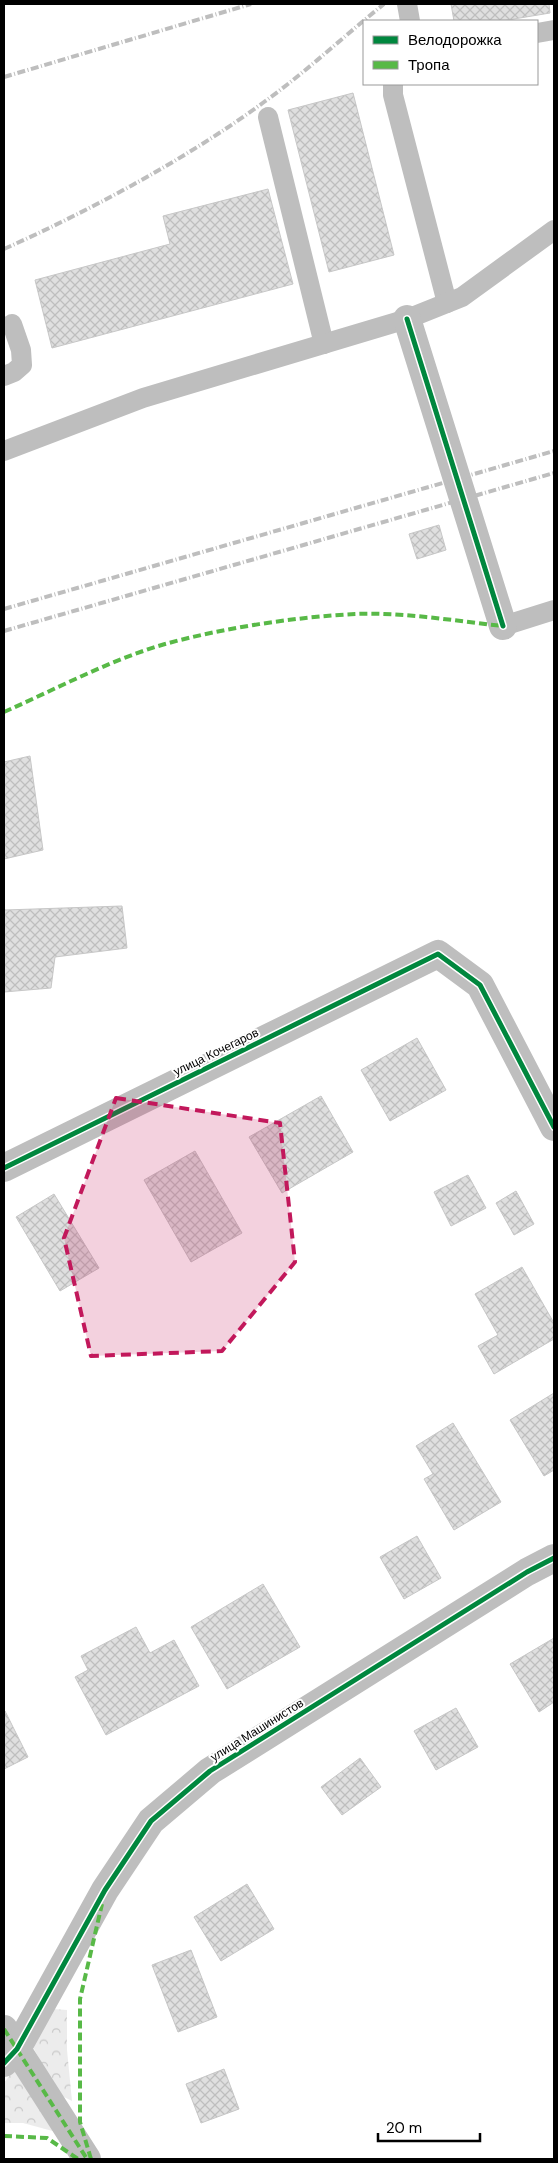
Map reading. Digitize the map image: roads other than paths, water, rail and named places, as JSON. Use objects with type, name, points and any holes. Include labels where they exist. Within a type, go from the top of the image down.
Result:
[{"type":"street","points":[[406,319],[503,626]]},
{"type":"street","name":"улица Кочегаров","points":[[4,1168],[438,954],[480,985],[554,1127]]},
{"type":"street","name":"улица Машинистов","points":[[8,2047],[151,1821],[210,1771],[527,1572],[554,1558]]},
{"type":"street","points":[[8,2047],[87,2159]]},
{"type":"lane","points":[[407,4],[410,20]]},
{"type":"lane","points":[[538,33],[554,30]]},
{"type":"lane","points":[[392,85],[393,95],[448,303]]},
{"type":"lane","points":[[268,117],[324,344]]},
{"type":"lane","points":[[4,451],[144,398],[406,319],[448,303],[476,287],[554,230]]},
{"type":"lane","points":[[4,376],[14,372],[22,365],[21,350],[12,324]]},
{"type":"lane","points":[[503,626],[554,610]]},
{"type":"railway","points":[[4,77],[251,4]]},
{"type":"railway","points":[[365,20],[384,4]]},
{"type":"railway","points":[[4,249],[138,182],[204,143],[280,90],[363,22]]},
{"type":"railway","points":[[4,609],[554,451]]},
{"type":"railway","points":[[4,631],[554,473]]}]
